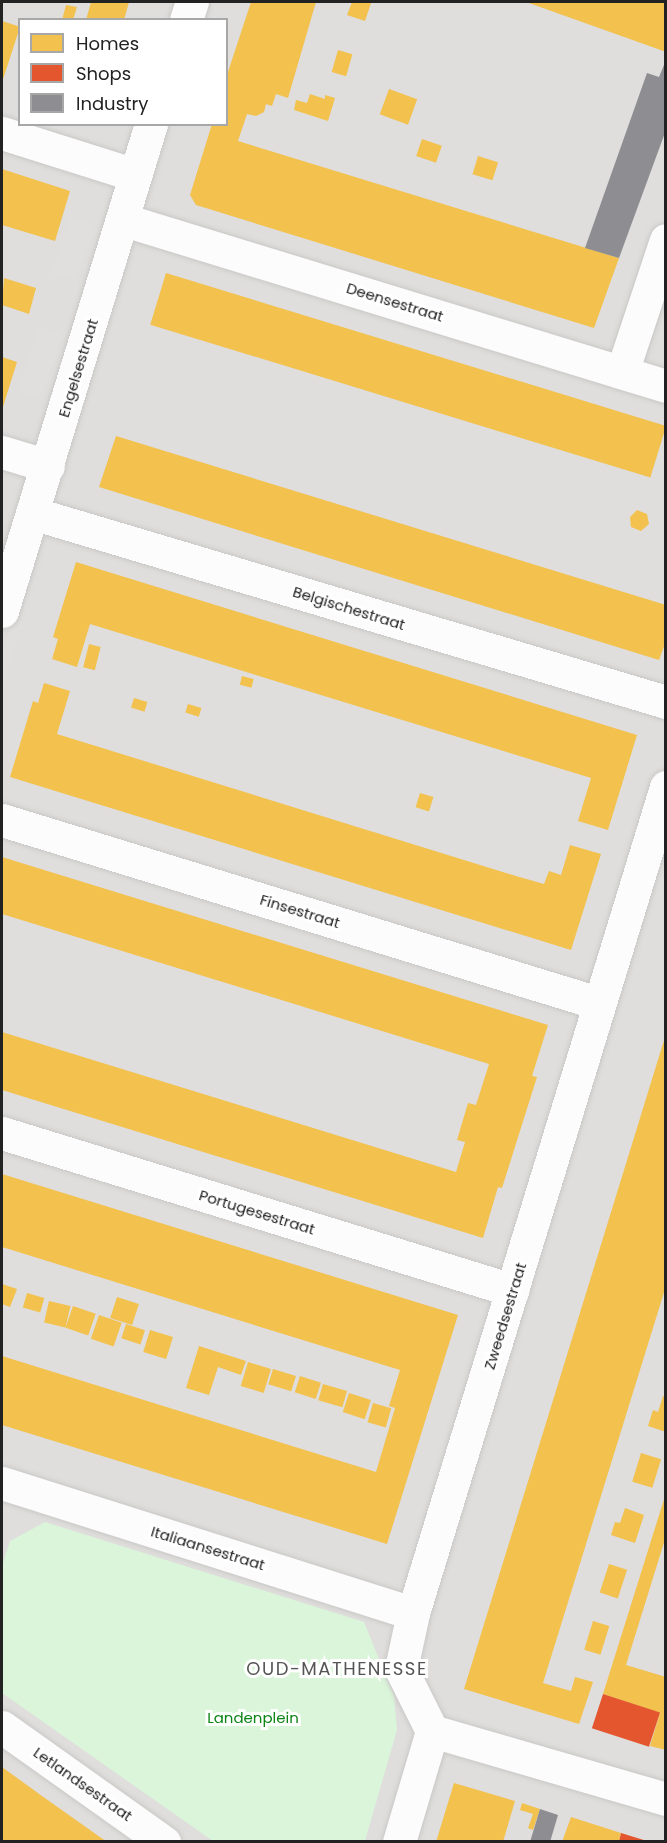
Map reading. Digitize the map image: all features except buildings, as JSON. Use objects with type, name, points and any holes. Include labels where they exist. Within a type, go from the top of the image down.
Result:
[{"type":"street","points":[[187,18],[192,2]]},
{"type":"street","name":"Engelsestraat","points":[[2,611],[124,219],[150,126]]},
{"type":"street","points":[[2,133],[135,175]]},
{"type":"street","name":"Deensestraat","points":[[124,219],[666,386]]},
{"type":"street","points":[[622,372],[654,309],[666,240]]},
{"type":"street","points":[[2,452],[48,466]]},
{"type":"street","name":"Belgischestraat","points":[[32,513],[666,702]]},
{"type":"street","name":"Zweedsestraat","points":[[432,1731],[401,1668],[413,1613],[666,787]]},
{"type":"street","name":"Finsestraat","points":[[2,819],[598,1003]]},
{"type":"street","name":"Portugesestraat","points":[[2,1133],[512,1290]]},
{"type":"street","name":"Italiaansestraat","points":[[2,1483],[413,1613]]},
{"type":"street","name":"Letlandsestraat","points":[[2,1726],[164,1842]]},
{"type":"street","points":[[399,1842],[432,1731],[666,1799]]},
{"type":"shaded area","points":[[2,2],[665,2],[665,1841],[2,1841]]},
{"type":"shaded area","points":[[71,217],[94,225],[74,281],[52,273]]},
{"type":"shaded area","points":[[40,326],[63,334],[41,398],[18,390]]},
{"type":"shaded area","points":[[25,578],[35,581],[2,689],[2,655]]},
{"type":"shaded area","points":[[401,1767],[411,1770],[389,1842],[378,1842]]},
{"type":"green space","name":"Landenplein","points":[[45,1522],[364,1622],[394,1696],[397,1730],[365,1841],[213,1841],[2,1693],[2,1566],[10,1541]]},
{"type":"district","name":"OUD-MATHENESSE","points":[[337,1669]]}]
